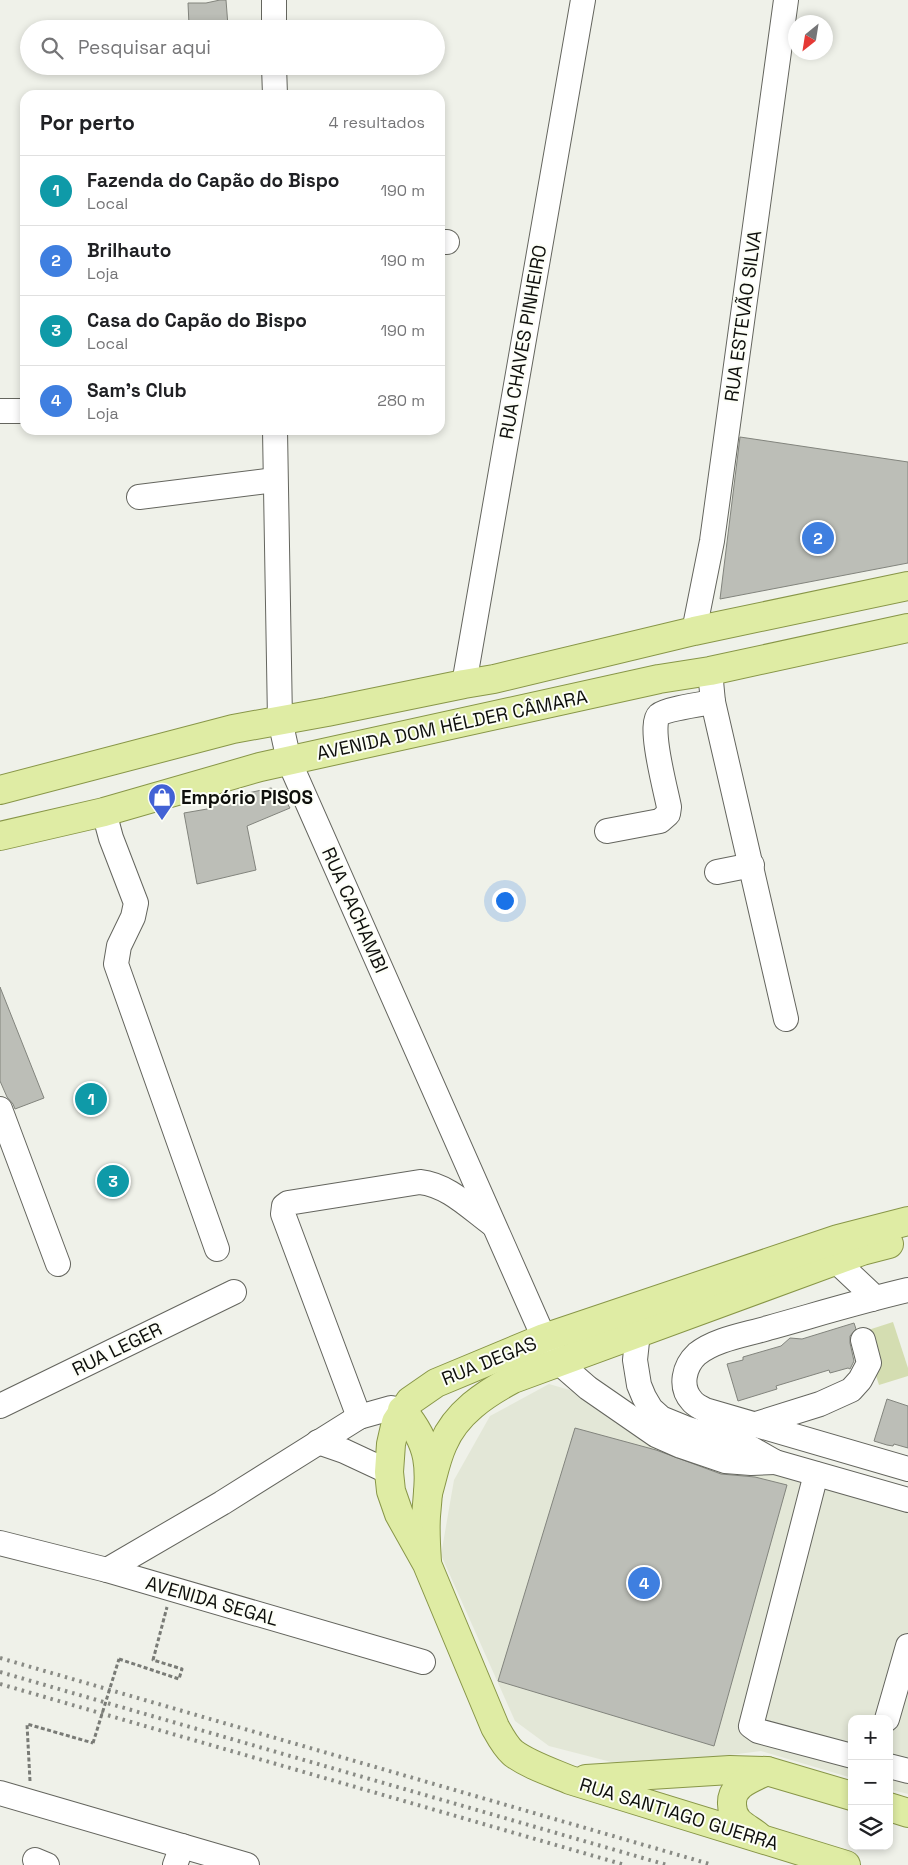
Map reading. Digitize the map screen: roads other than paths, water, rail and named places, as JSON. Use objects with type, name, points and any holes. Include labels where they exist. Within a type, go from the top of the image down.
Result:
[{"type":"main road","name":"AVENIDA DOM HÉLDER CÂMARA","points":[[0,790],[233,729],[494,679],[694,631],[908,586]]},
{"type":"main road","name":"AVENIDA DOM HÉLDER CÂMARA","points":[[0,836],[104,812],[260,767],[908,628]]},
{"type":"main road","points":[[436,728],[449,720],[457,711],[464,684]]},
{"type":"main road","name":"RUA DEGAS","points":[[402,1410],[420,1392],[436,1382],[544,1338],[838,1239],[908,1221]]},
{"type":"main road","name":"RUA DEGAS","points":[[428,1493],[444,1441],[455,1424],[472,1405],[488,1392],[513,1379],[557,1361],[862,1251],[908,1239]]},
{"type":"main road","points":[[862,1251],[908,1249]]},
{"type":"main road","points":[[402,1410],[414,1424],[428,1457],[430,1475],[428,1493]]},
{"type":"main road","name":"RUA SANTIAGO GUERRA","points":[[402,1410],[396,1422],[391,1444],[389,1472],[391,1490],[400,1514],[427,1564],[495,1727],[504,1742],[514,1753],[570,1780],[846,1865]]},
{"type":"main road","name":"RUA SANTIAGO GUERRA","points":[[427,1564],[428,1493]]},
{"type":"main road","name":"RUA SANTIAGO GUERRA","points":[[570,1780],[730,1770],[767,1771],[848,1795]]},
{"type":"main road","points":[[764,1840],[738,1821],[732,1810],[731,1799],[736,1788],[743,1782],[767,1771]]},
{"type":"main road","points":[[893,1808],[908,1813]]},
{"type":"street","points":[[274,0],[274,20]]},
{"type":"street","name":"RUA CHAVES PINHEIRO","points":[[464,684],[582,0]]},
{"type":"street","name":"RUA ESTEVÃO SILVA","points":[[694,631],[712,541],[786,0]]},
{"type":"street","points":[[274,75],[275,90]]},
{"type":"street","points":[[0,411],[20,411]]},
{"type":"street","name":"RUA CACHAMBI","points":[[275,435],[280,720],[289,761],[544,1338],[557,1361],[588,1388],[656,1435],[725,1461],[774,1462]]},
{"type":"street","points":[[139,497],[275,480]]},
{"type":"street","points":[[710,671],[713,702],[786,1019]]},
{"type":"street","points":[[659,680],[666,712]]},
{"type":"street","points":[[607,830],[660,821],[668,814],[669,806],[657,750],[654,724],[656,719],[666,712],[713,702]]},
{"type":"street","points":[[104,812],[111,838],[136,903],[133,917],[119,946],[116,964],[217,1249]]},
{"type":"street","points":[[717,872],[752,865]]},
{"type":"street","points":[[0,1109],[58,1264]]},
{"type":"street","points":[[359,1417],[283,1214],[284,1206],[288,1203],[420,1182],[432,1183],[450,1192],[494,1225]]},
{"type":"street","points":[[836,1261],[870,1293],[872,1298]]},
{"type":"street","points":[[908,1290],[872,1298],[722,1342],[698,1354],[688,1363],[685,1380],[688,1396],[693,1403],[705,1410],[908,1469]]},
{"type":"street","name":"RUA LEGER","points":[[0,1406],[234,1292]]},
{"type":"street","points":[[638,1332],[635,1351],[636,1371],[644,1397],[651,1409],[661,1418],[674,1424],[747,1446],[774,1462],[908,1500]]},
{"type":"street","points":[[753,1424],[820,1404],[851,1390],[860,1380],[869,1363],[863,1340]]},
{"type":"street","points":[[107,1570],[222,1503],[359,1417],[391,1408],[402,1410]]},
{"type":"street","points":[[318,1442],[344,1451],[389,1472]]},
{"type":"street","points":[[816,1474],[751,1726],[758,1731],[848,1755]]},
{"type":"street","name":"AVENIDA SEGAL","points":[[0,1543],[107,1570],[423,1662]]},
{"type":"street","points":[[888,1715],[908,1646]]},
{"type":"street","points":[[893,1767],[908,1772]]},
{"type":"street","points":[[0,1793],[31,1802],[178,1855],[247,1865]]},
{"type":"railway","points":[[0,1658],[713,1865]]},
{"type":"railway","points":[[0,1672],[667,1865]]},
{"type":"railway","points":[[0,1684],[625,1865]]},
{"type":"place","name":"Brilhauto","points":[[818,538]]},
{"type":"place","name":"Empório PISOS","points":[[162,821]]},
{"type":"place","name":"Fazenda do Capão do Bispo","points":[[91,1099]]},
{"type":"place","name":"Casa do Capão do Bispo","points":[[113,1181]]},
{"type":"place","name":"Sam's Club","points":[[644,1583]]}]
